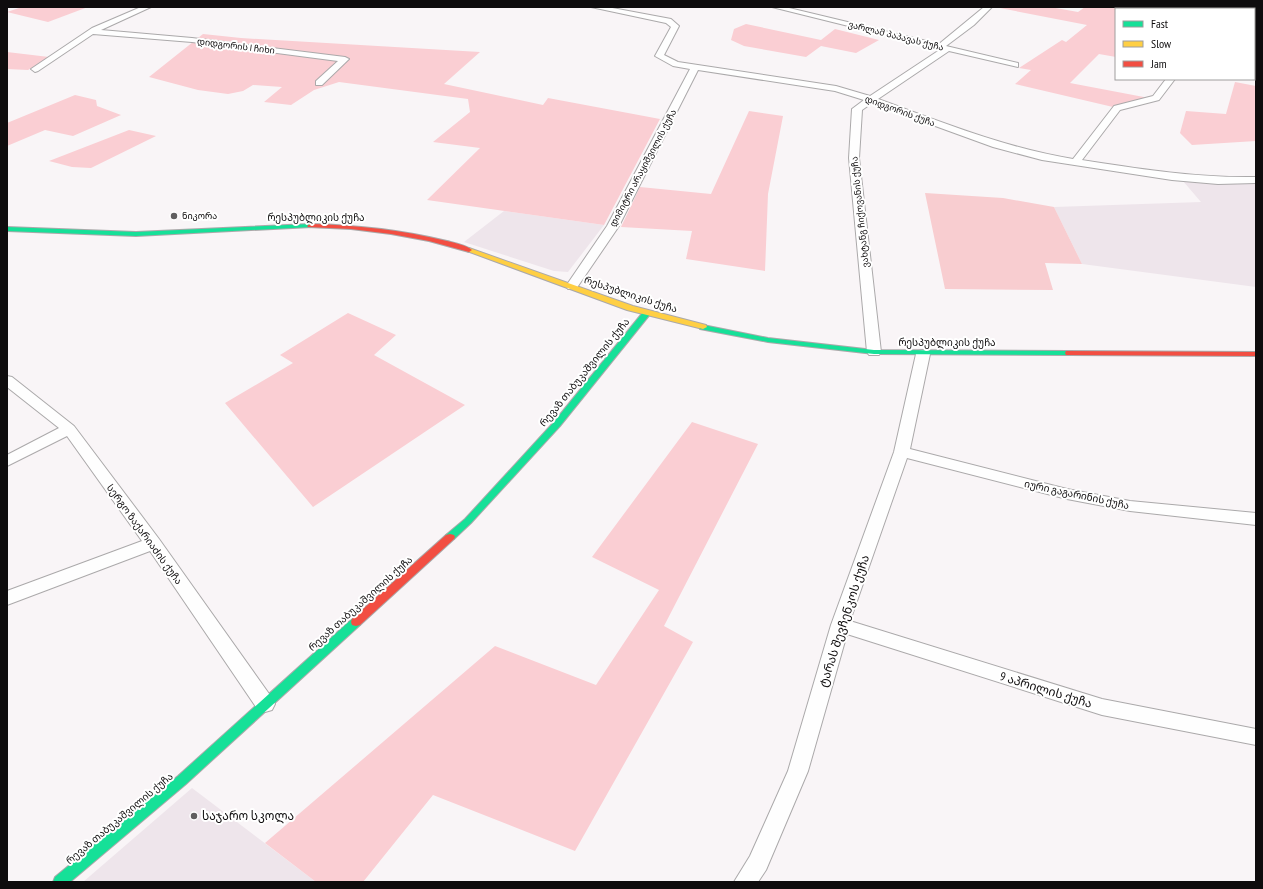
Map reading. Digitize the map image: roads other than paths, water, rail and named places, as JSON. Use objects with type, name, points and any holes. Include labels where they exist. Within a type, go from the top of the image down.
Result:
[{"type":"main road","name":"რესპუბლიკის ქუჩა","points":[[7,229],[95,234],[154,234],[222,229],[354,226],[413,234],[442,241],[647,313],[762,340],[834,349],[923,354],[1256,354]]},
{"type":"main road","name":"რევაზ თაბუკაშვილის ქუჩა","points":[[60,882],[182,780],[468,521],[557,424],[647,313]]},
{"type":"street","points":[[35,69],[92,32],[147,7]]},
{"type":"street","name":"დიდგორის ქუჩა","points":[[595,7],[668,21],[675,26],[660,56],[667,61],[696,68],[818,85],[870,99],[996,145],[1075,163],[1172,177],[1218,181],[1256,180]]},
{"type":"street","name":"ვარლამ პაპავას ქუჩა","points":[[776,7],[1015,65]]},
{"type":"street","name":"ვახტანგ ჩიქოვანის ქუჩა","points":[[874,352],[854,158],[857,109],[943,48],[988,7]]},
{"type":"street","name":"დიდგორის I ჩიხი","points":[[92,32],[192,40],[345,59],[319,83]]},
{"type":"street","name":"დიმიტრი არაყიშვილის ქუჩა","points":[[572,286],[613,226],[696,68]]},
{"type":"street","points":[[1075,163],[1117,108],[1156,98],[1170,80]]},
{"type":"street","name":"ტარას შევჩენკოს ქუჩა","points":[[745,882],[758,864],[798,771],[840,625],[902,452],[923,354]]},
{"type":"street","name":"სერგო ზაქარიაძის ქუჩა","points":[[7,380],[69,429],[153,544],[265,704]]},
{"type":"street","points":[[7,461],[69,429]]},
{"type":"street","name":"იური გაგარინის ქუჩა","points":[[902,452],[1067,494],[1130,506],[1256,519]]},
{"type":"street","points":[[7,598],[153,544]]},
{"type":"street","name":"9 აპრილის ქუჩა","points":[[840,625],[1102,707],[1256,737]]},
{"type":"place","name":"ნიკორა","points":[[174,216]]},
{"type":"place","name":"საჯარო სკოლა","points":[[194,816]]}]
